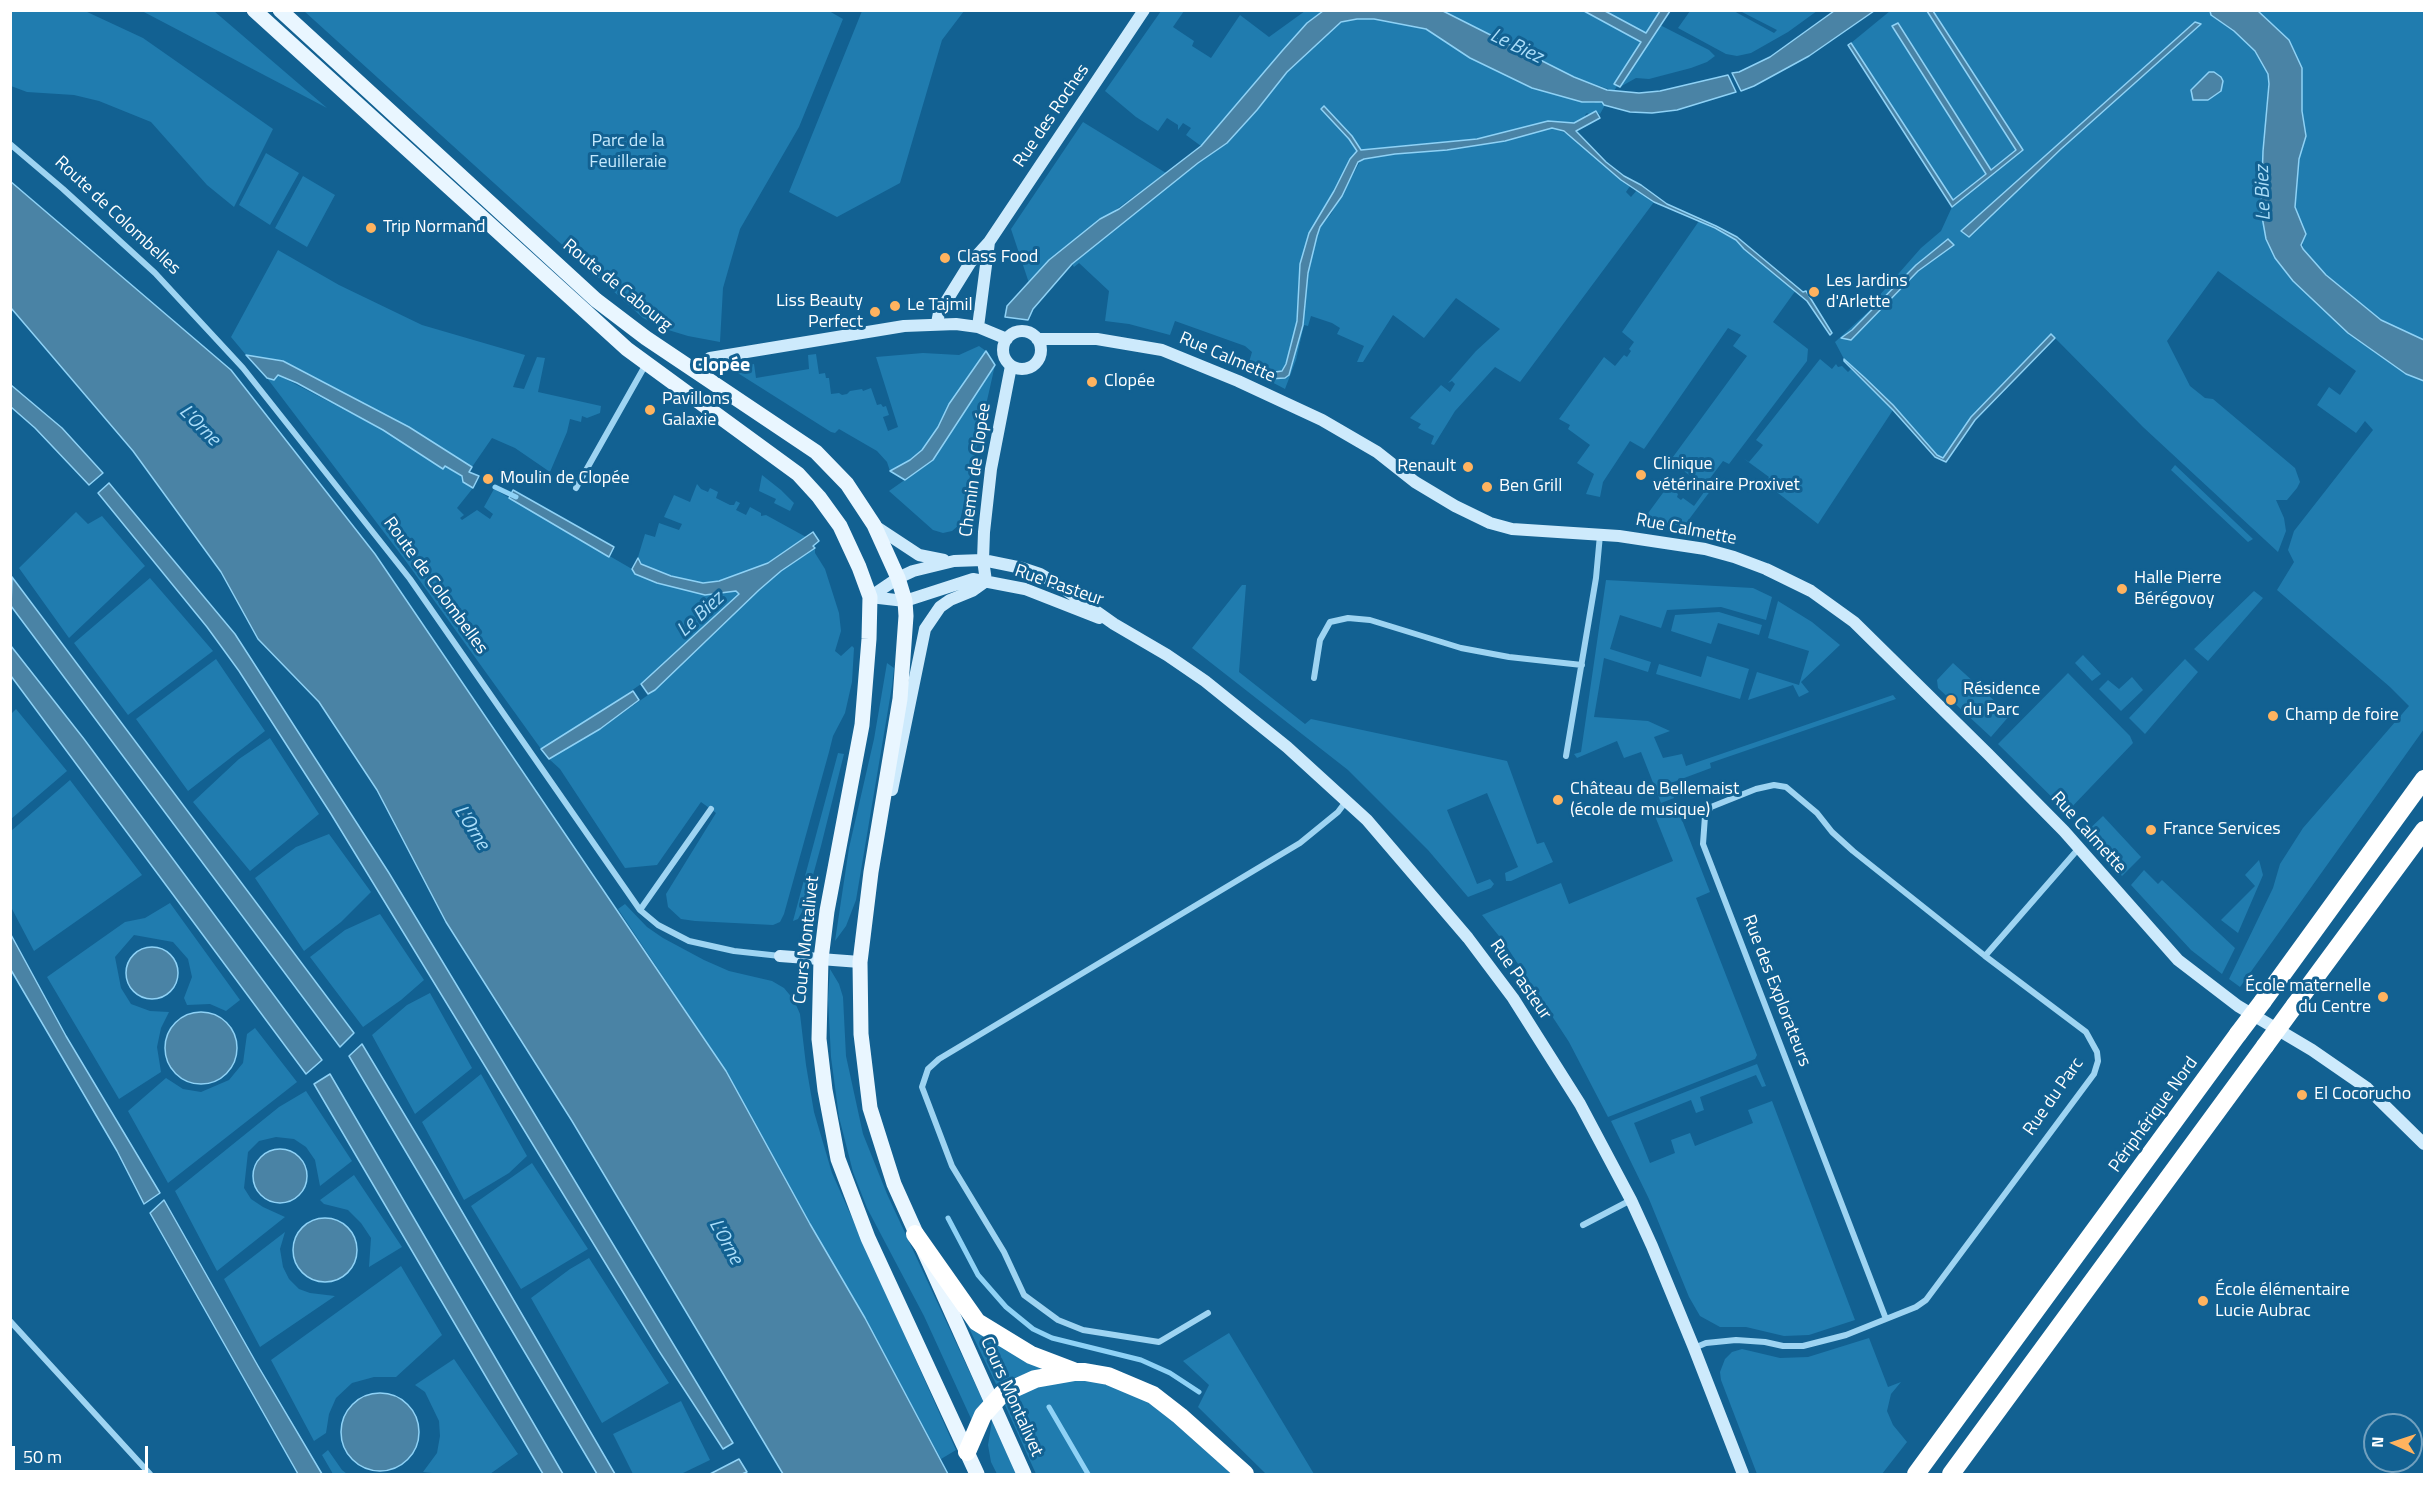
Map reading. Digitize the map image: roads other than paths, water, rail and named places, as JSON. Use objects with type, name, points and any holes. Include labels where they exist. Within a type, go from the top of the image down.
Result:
[{"type":"highway","name":"Périphérique Nord","points":[[1916,1474],[2424,779]]},
{"type":"highway","points":[[1951,1474],[2424,830]]},
{"type":"highway","points":[[915,1234],[978,1322],[1031,1355],[1075,1372],[1108,1376],[1153,1395],[1245,1474]]},
{"type":"highway","points":[[967,1452],[978,1425],[992,1403],[1002,1394],[1035,1379],[1075,1372]]},
{"type":"main road","name":"Route de Cabourg","points":[[254,10],[646,364],[786,465],[808,484],[840,526],[870,597]]},
{"type":"main road","name":"Route de Cabourg","points":[[280,10],[596,300],[646,338],[816,452],[847,484],[874,525],[898,578],[905,602]]},
{"type":"main road","name":"Cours Montalivet","points":[[870,597],[867,687],[827,911],[821,959],[819,1039],[828,1110],[838,1159],[868,1238],[977,1474]]},
{"type":"main road","name":"Cours Montalivet","points":[[905,602],[905,643],[901,690],[868,893],[860,962],[861,1034],[870,1108],[894,1184],[915,1234],[1024,1474]]},
{"type":"street","name":"Rue des Roches","points":[[938,323],[939,313],[970,263],[989,242],[1144,10]]},
{"type":"street","name":"Route de Colombelles","points":[[10,144],[155,273],[250,377],[410,579],[640,910],[658,925],[689,941],[734,951],[860,962]]},
{"type":"street","name":"Rue des Roches","points":[[978,327],[989,242]]},
{"type":"street","points":[[696,371],[710,358],[904,326],[938,323],[978,327],[1007,339]]},
{"type":"street","points":[[1019,332],[1032,334],[1037,339],[1041,354],[1038,361],[1026,369],[1011,366],[1004,353],[1007,339],[1019,332]]},
{"type":"street","name":"Rue Calmette","points":[[1037,339],[1097,339],[1162,350],[1246,384],[1322,420],[1377,452],[1415,482],[1455,506],[1490,523],[1534,531],[1658,541],[1715,551],[1766,569],[1811,591],[1854,622],[1989,754],[2079,848],[2178,960],[2221,995],[2312,1050],[2367,1088],[2424,1144]]},
{"type":"street","points":[[576,488],[646,364]]},
{"type":"street","name":"Chemin de Clopée","points":[[986,581],[983,560],[991,469],[1011,366]]},
{"type":"street","points":[[874,525],[919,555],[954,561]]},
{"type":"street","points":[[1566,756],[1582,665],[1600,535]]},
{"type":"street","name":"Rue Pasteur","points":[[870,597],[898,578],[925,567],[954,561],[983,560],[1040,574],[1205,681],[1287,747],[1347,800],[1452,918],[1513,998],[1580,1104],[1631,1200],[1694,1348],[1743,1474]]},
{"type":"street","name":"Rue Pasteur","points":[[870,597],[905,602],[973,579],[1025,589],[1114,624]]},
{"type":"street","points":[[879,827],[889,807],[925,629],[940,607],[972,591],[986,581]]},
{"type":"street","points":[[1314,678],[1320,640],[1330,622],[1348,618],[1370,620],[1461,648],[1509,657],[1582,665]]},
{"type":"street","name":"Rue des Explorateurs","points":[[1886,1319],[1703,844],[1702,828],[1705,816],[1711,807],[1756,789],[1774,785],[1786,787],[1817,813],[1832,832],[1853,851],[1985,956]]},
{"type":"street","points":[[1208,1313],[1159,1342],[1083,1330],[1058,1320],[1024,1295],[1004,1252],[952,1166],[922,1086],[928,1069],[939,1059],[1300,843],[1338,812],[1347,800]]},
{"type":"street","points":[[640,910],[711,809]]},
{"type":"street","points":[[1985,956],[2079,848]]},
{"type":"street","name":"Rue du Parc","points":[[1886,1319],[1916,1307],[1926,1300],[2094,1074],[2097,1066],[2097,1052],[2086,1032],[1985,956]]},
{"type":"street","points":[[1583,1225],[1631,1200]]},
{"type":"street","points":[[1694,1348],[1706,1343],[1736,1340],[1765,1342],[1783,1347],[1803,1346],[1846,1335],[1886,1319]]},
{"type":"street","points":[[10,1321],[150,1474]]},
{"type":"water","points":[[1323,11],[1443,11],[1574,77],[1607,90],[1639,93],[1660,91],[1728,75],[1736,92],[1677,110],[1652,113],[1630,112],[1604,105],[1602,102],[1582,102],[1532,88],[1470,58],[1426,29],[1374,19],[1341,22],[1287,72],[1227,143],[1198,163],[1072,264],[1033,309],[1028,320],[1005,317],[1007,306],[1049,260],[1100,219],[1119,209],[1201,146],[1307,23]]},
{"type":"water","points":[[1584,11],[1605,11],[1646,33],[1660,11],[1670,11],[1620,87],[1614,84],[1641,42]]},
{"type":"water","points":[[1834,11],[1874,11],[1809,56],[1741,91],[1732,73],[1770,57]]},
{"type":"water","points":[[1927,11],[1933,11],[2023,150],[1952,207],[1848,45],[1851,43],[1953,200],[1986,174],[1892,26],[1898,23],[1991,170],[2016,150]]},
{"type":"water","points":[[2210,11],[2258,11],[2289,40],[2302,68],[2302,111],[2306,136],[2299,159],[2295,207],[2306,234],[2301,245],[2326,275],[2381,320],[2424,340],[2424,381],[2406,374],[2348,333],[2293,281],[2275,258],[2266,239],[2261,211],[2268,74],[2255,51],[2234,31],[2211,15]]},
{"type":"water","points":[[2195,22],[2201,24],[2061,149],[1969,237],[1961,231]]},
{"type":"water","points":[[2209,72],[2214,72],[2221,77],[2223,81],[2221,91],[2208,100],[2193,100],[2191,90]]},
{"type":"water","points":[[1324,106],[1352,136],[1361,150],[1477,139],[1548,121],[1574,123],[1596,111],[1600,118],[1576,131],[1606,162],[1667,204],[1737,237],[1803,292],[1806,291],[1832,333],[1830,335],[1807,301],[1736,240],[1715,228],[1654,202],[1621,180],[1564,131],[1552,128],[1505,141],[1447,150],[1395,154],[1358,162],[1342,196],[1320,227],[1317,236],[1308,273],[1303,325],[1289,375],[1285,378],[1268,379],[1266,377],[1268,373],[1282,371],[1286,364],[1297,321],[1300,264],[1309,233],[1350,159],[1357,151],[1321,109]]},
{"type":"water","name":"L'Orne","points":[[10,181],[231,370],[375,554],[726,1071],[810,1224],[865,1318],[948,1474],[783,1474],[572,1121],[446,922],[377,790],[319,702],[258,639],[221,572],[133,451],[11,308]]},
{"type":"water","points":[[1948,239],[1954,245],[1918,271],[1851,340],[1841,338],[1852,330],[1916,265]]},
{"type":"water","points":[[2051,334],[2055,338],[1975,420],[1946,462],[1935,457],[1893,410],[1844,361],[1844,359],[1893,405],[1937,455],[1943,458],[1971,417]]},
{"type":"water","points":[[986,351],[995,365],[933,460],[905,480],[890,471],[922,450],[938,427],[949,404]]},
{"type":"water","points":[[246,355],[283,361],[409,427],[472,467],[469,472],[479,476],[473,488],[463,482],[462,476],[445,466],[443,469],[383,430],[297,383],[278,375],[274,380],[267,378]]},
{"type":"water","points":[[11,385],[62,428],[103,473],[89,485],[35,428],[11,407]]},
{"type":"water","points":[[109,483],[235,634],[389,873],[733,1443],[723,1449],[659,1351],[331,814],[239,671],[207,627],[98,493]]},
{"type":"water","points":[[513,490],[614,547],[609,557],[509,498]]},
{"type":"water","points":[[813,532],[819,541],[813,546],[815,548],[781,571],[759,590],[655,690],[648,694],[641,684],[739,594],[736,591],[705,595],[657,583],[635,574],[632,569],[638,558],[641,564],[671,576],[703,583],[719,581],[768,563]]},
{"type":"water","points":[[12,577],[354,1033],[340,1047],[11,606]]},
{"type":"water","points":[[11,646],[84,739],[322,1060],[306,1074],[11,676]]},
{"type":"water","points":[[633,691],[639,700],[600,729],[549,759],[541,749]]},
{"type":"water","points":[[10,933],[66,1036],[160,1193],[144,1204],[117,1151],[11,970]]},
{"type":"water","points":[[147,947],[157,947],[166,951],[174,959],[178,973],[174,987],[166,995],[157,999],[147,999],[138,995],[130,987],[126,978],[126,968],[130,959],[138,951]]},
{"type":"water","points":[[201,1012],[221,1018],[231,1028],[237,1048],[231,1068],[221,1078],[201,1084],[181,1078],[171,1068],[165,1048],[171,1028],[181,1018]]},
{"type":"water","points":[[362,1044],[615,1474],[597,1474],[349,1056]]},
{"type":"water","points":[[330,1074],[563,1474],[543,1474],[314,1084]]},
{"type":"water","points":[[280,1149],[290,1151],[299,1157],[305,1166],[307,1176],[305,1186],[299,1195],[290,1201],[280,1203],[270,1201],[261,1195],[255,1186],[253,1176],[255,1166],[261,1157],[270,1151]]},
{"type":"water","points":[[164,1200],[322,1474],[298,1474],[150,1213]]},
{"type":"water","points":[[319,1218],[331,1218],[348,1227],[355,1238],[357,1250],[355,1262],[348,1273],[331,1282],[319,1282],[307,1277],[298,1268],[293,1256],[293,1244],[298,1232],[307,1223]]},
{"type":"water","points":[[380,1393],[395,1396],[408,1404],[416,1417],[419,1432],[416,1447],[408,1460],[395,1468],[380,1471],[365,1468],[352,1460],[344,1447],[341,1432],[344,1417],[352,1404],[365,1396]]},
{"type":"water","points":[[739,1459],[747,1472],[710,1474]]},
{"type":"waterway","name":"Le Biez","points":[[495,487],[516,497]]},
{"type":"waterway","points":[[948,1218],[978,1275],[1006,1307],[1033,1329],[1052,1338],[1141,1360],[1170,1373],[1199,1392]]},
{"type":"waterway","points":[[1049,1407],[1088,1474]]},
{"type":"place","name":"Trip Normand","points":[[371,228]]},
{"type":"place","name":"Class Food","points":[[945,258]]},
{"type":"place","name":"Les Jardins d'Arlette","points":[[1814,292]]},
{"type":"place","name":"Le Tajmil","points":[[895,306]]},
{"type":"place","name":"Liss Beauty Perfect","points":[[875,312]]},
{"type":"place","name":"Clopée","points":[[1092,382]]},
{"type":"place","name":"Pavillons Galaxie","points":[[650,410]]},
{"type":"place","name":"Renault","points":[[1468,467]]},
{"type":"place","name":"Clinique vétérinaire Proxivet","points":[[1641,475]]},
{"type":"place","name":"Moulin de Clopée","points":[[488,479]]},
{"type":"place","name":"Ben Grill","points":[[1487,487]]},
{"type":"place","name":"Halle Pierre Bérégovoy","points":[[2122,589]]},
{"type":"place","name":"Résidence du Parc","points":[[1951,700]]},
{"type":"place","name":"Champ de foire","points":[[2273,716]]},
{"type":"place","name":"Château de Bellemaist (école de musique)","points":[[1558,800]]},
{"type":"place","name":"France Services","points":[[2151,830]]},
{"type":"place","name":"École maternelle du Centre","points":[[2383,997]]},
{"type":"place","name":"El Cocorucho","points":[[2302,1095]]},
{"type":"place","name":"École élémentaire Lucie Aubrac","points":[[2203,1301]]},
{"type":"district","name":"Clopée","points":[[721,366]]},
{"type":"park label","name":"Parc de la Feuilleraie","points":[[628,152]]}]
